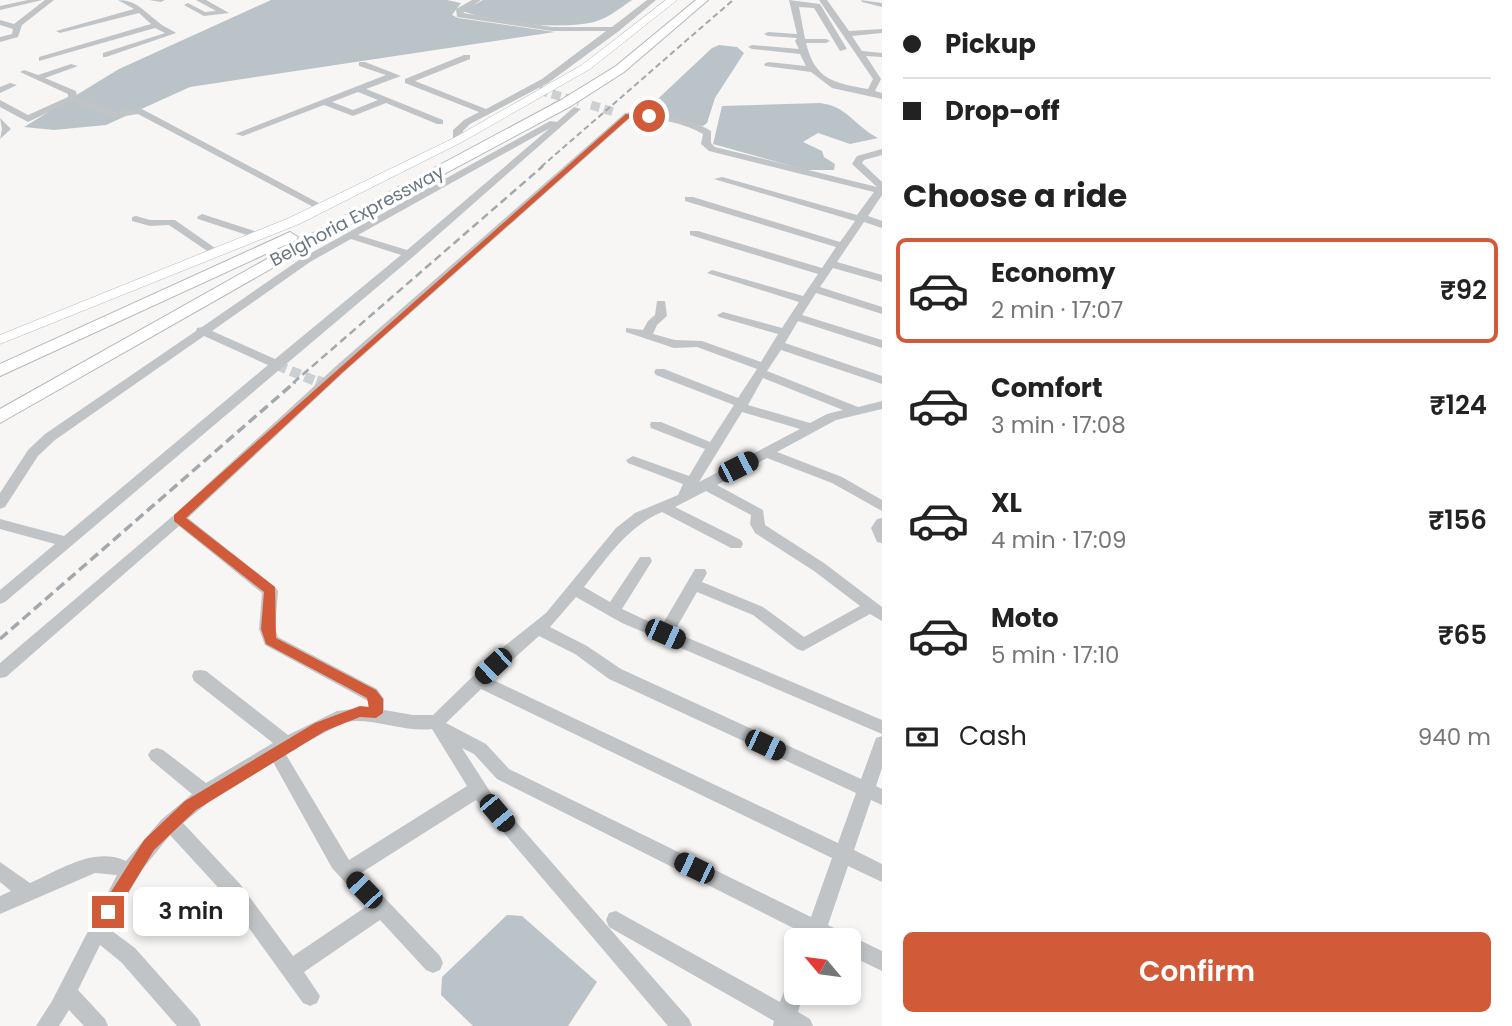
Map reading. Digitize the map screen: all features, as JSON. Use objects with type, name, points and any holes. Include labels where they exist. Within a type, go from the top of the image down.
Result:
[{"type":"highway","name":"Belghoria Expressway","points":[[0,371],[321,222],[540,109],[601,71],[691,0]]},
{"type":"highway","name":"Belghoria Expressway","points":[[0,417],[327,231],[566,103],[620,69],[703,0]]},
{"type":"main road","points":[[0,340],[260,236],[323,208],[458,140],[586,67],[672,0]]},
{"type":"street","points":[[6,0],[20,4]]},
{"type":"street","points":[[0,8],[38,0]]},
{"type":"street","points":[[15,27],[50,0]]},
{"type":"street","points":[[153,0],[161,0]]},
{"type":"street","points":[[188,5],[204,14],[225,13],[200,0]]},
{"type":"street","points":[[477,0],[459,11],[460,15],[552,29],[616,29]]},
{"type":"street","points":[[458,140],[458,130],[486,112],[535,89],[652,0]]},
{"type":"street","points":[[823,0],[877,79],[871,91]]},
{"type":"street","points":[[865,0],[882,5]]},
{"type":"street","points":[[843,49],[817,6],[794,2],[803,52],[815,70],[830,84],[871,91],[882,96]]},
{"type":"street","points":[[60,31],[101,18],[131,4],[156,25],[177,36],[116,57]]},
{"type":"street","points":[[101,18],[114,25],[148,17]]},
{"type":"street","points":[[0,22],[15,27]]},
{"type":"street","points":[[40,55],[156,25]]},
{"type":"street","points":[[0,40],[15,35],[15,27]]},
{"type":"street","points":[[832,30],[882,31]]},
{"type":"street","points":[[106,55],[172,33]]},
{"type":"street","points":[[768,34],[826,41]]},
{"type":"street","points":[[752,47],[803,52]]},
{"type":"street","points":[[860,53],[882,54]]},
{"type":"street","points":[[408,80],[467,57]]},
{"type":"street","points":[[362,64],[486,112]]},
{"type":"street","points":[[768,64],[815,70]]},
{"type":"street","points":[[36,79],[74,66]]},
{"type":"street","points":[[24,72],[73,93],[72,98]]},
{"type":"street","points":[[240,134],[394,75]]},
{"type":"street","points":[[0,90],[13,85]]},
{"type":"street","points":[[359,89],[440,122]]},
{"type":"street","points":[[0,103],[29,118],[72,98],[112,115],[139,111],[323,208]]},
{"type":"street","points":[[325,102],[352,113],[386,100]]},
{"type":"street","points":[[0,504],[33,453],[50,437],[201,330],[306,260],[578,106],[410,254],[0,598]]},
{"type":"street","points":[[614,112],[649,116],[701,128],[708,133],[706,144],[712,149],[881,188]]},
{"type":"street","points":[[0,136],[7,128],[0,120],[17,113]]},
{"type":"street","points":[[0,672],[178,518],[339,370],[628,115]]},
{"type":"street","points":[[881,188],[857,164],[860,158],[882,152]]},
{"type":"street","points":[[719,179],[882,225]]},
{"type":"street","points":[[698,483],[714,447],[806,300],[881,188]]},
{"type":"street","points":[[690,199],[843,246]]},
{"type":"street","points":[[202,217],[260,236]]},
{"type":"street","points":[[136,219],[149,223],[171,222],[217,253]]},
{"type":"street","points":[[694,233],[827,268],[882,279]]},
{"type":"street","points":[[350,236],[410,254]]},
{"type":"street","points":[[712,273],[806,300]]},
{"type":"street","points":[[814,289],[882,311]]},
{"type":"street","points":[[647,335],[652,323],[661,316],[661,303]]},
{"type":"street","points":[[723,315],[786,333]]},
{"type":"street","points":[[796,317],[882,344]]},
{"type":"street","points":[[201,330],[276,365]]},
{"type":"street","points":[[630,330],[674,344],[698,343],[854,410]]},
{"type":"street","points":[[778,345],[882,380]]},
{"type":"street","points":[[660,372],[741,406],[811,428]]},
{"type":"street","points":[[439,725],[478,680],[538,628],[575,589],[621,532],[640,516],[681,499],[698,483],[765,453],[811,428],[854,410],[882,405]]},
{"type":"street","points":[[656,425],[714,447]]},
{"type":"street","points":[[765,453],[837,480],[882,506]]},
{"type":"street","points":[[634,460],[698,483],[758,513],[757,524],[760,529],[819,567],[877,611],[803,645],[758,611],[697,579],[665,634]]},
{"type":"street","points":[[662,506],[736,544]]},
{"type":"street","points":[[178,518],[271,591],[267,629],[271,641],[371,694],[376,699],[376,713]]},
{"type":"street","points":[[882,523],[878,528],[882,538]]},
{"type":"street","points":[[0,524],[66,542]]},
{"type":"street","points":[[613,610],[645,561]]},
{"type":"street","points":[[575,589],[665,634],[882,727]]},
{"type":"street","points":[[538,628],[581,650],[615,674],[874,794]]},
{"type":"street","points":[[200,676],[283,749],[346,872],[433,963]]},
{"type":"street","points":[[478,680],[882,873]]},
{"type":"street","points":[[46,1026],[67,993],[97,931],[130,873],[149,845],[171,822],[206,794],[283,749],[343,716],[360,712],[376,713],[412,723],[439,725],[480,749],[503,774],[801,928]]},
{"type":"street","points":[[439,725],[478,789],[682,1026]]},
{"type":"street","points":[[818,928],[844,856],[874,794],[882,743]]},
{"type":"street","points":[[157,755],[206,794]]},
{"type":"street","points":[[346,872],[478,789]]},
{"type":"street","points":[[171,822],[233,890],[310,996]]},
{"type":"street","points":[[0,905],[94,864],[114,865],[130,873]]},
{"type":"street","points":[[0,871],[29,893]]},
{"type":"street","points":[[291,969],[381,908]]},
{"type":"street","points":[[616,920],[790,1023],[793,1005]]},
{"type":"street","points":[[97,931],[128,955],[191,1026]]},
{"type":"street","points":[[861,951],[882,961]]},
{"type":"street","points":[[67,993],[98,1026]]},
{"type":"shaded area","points":[[271,0],[447,0],[461,3],[452,15],[458,18],[555,32],[190,87],[106,125],[54,130],[24,127],[119,69]]},
{"type":"shaded area","points":[[483,0],[632,0],[594,22],[546,25],[509,22],[463,11]]},
{"type":"shaded area","points":[[719,45],[737,47],[744,53],[715,98],[707,123],[703,126],[646,115],[646,110],[712,48]]},
{"type":"shaded area","points":[[820,103],[845,112],[878,138],[850,144],[818,133],[803,142],[822,151],[824,157],[835,164],[834,170],[806,170],[713,144],[722,106]]},
{"type":"shaded area","points":[[507,915],[522,916],[597,982],[568,1026],[473,1026],[441,995],[442,977]]},
{"type":"tunnel","points":[[539,90],[579,102]]},
{"type":"tunnel","points":[[591,105],[614,112]]},
{"type":"tunnel","points":[[277,365],[320,383]]},
{"type":"tunnel","points":[[316,382],[324,385]]},
{"type":"railway","points":[[541,167],[733,0]]},
{"type":"railway","points":[[293,383],[543,166]]},
{"type":"railway","points":[[0,639],[295,382]]},
{"type":"route","points":[[108,912],[149,845],[171,822],[209,791],[343,716],[360,712],[376,713],[376,699],[371,694],[271,641],[267,629],[271,591],[178,518],[339,370],[628,115],[649,116]]}]
